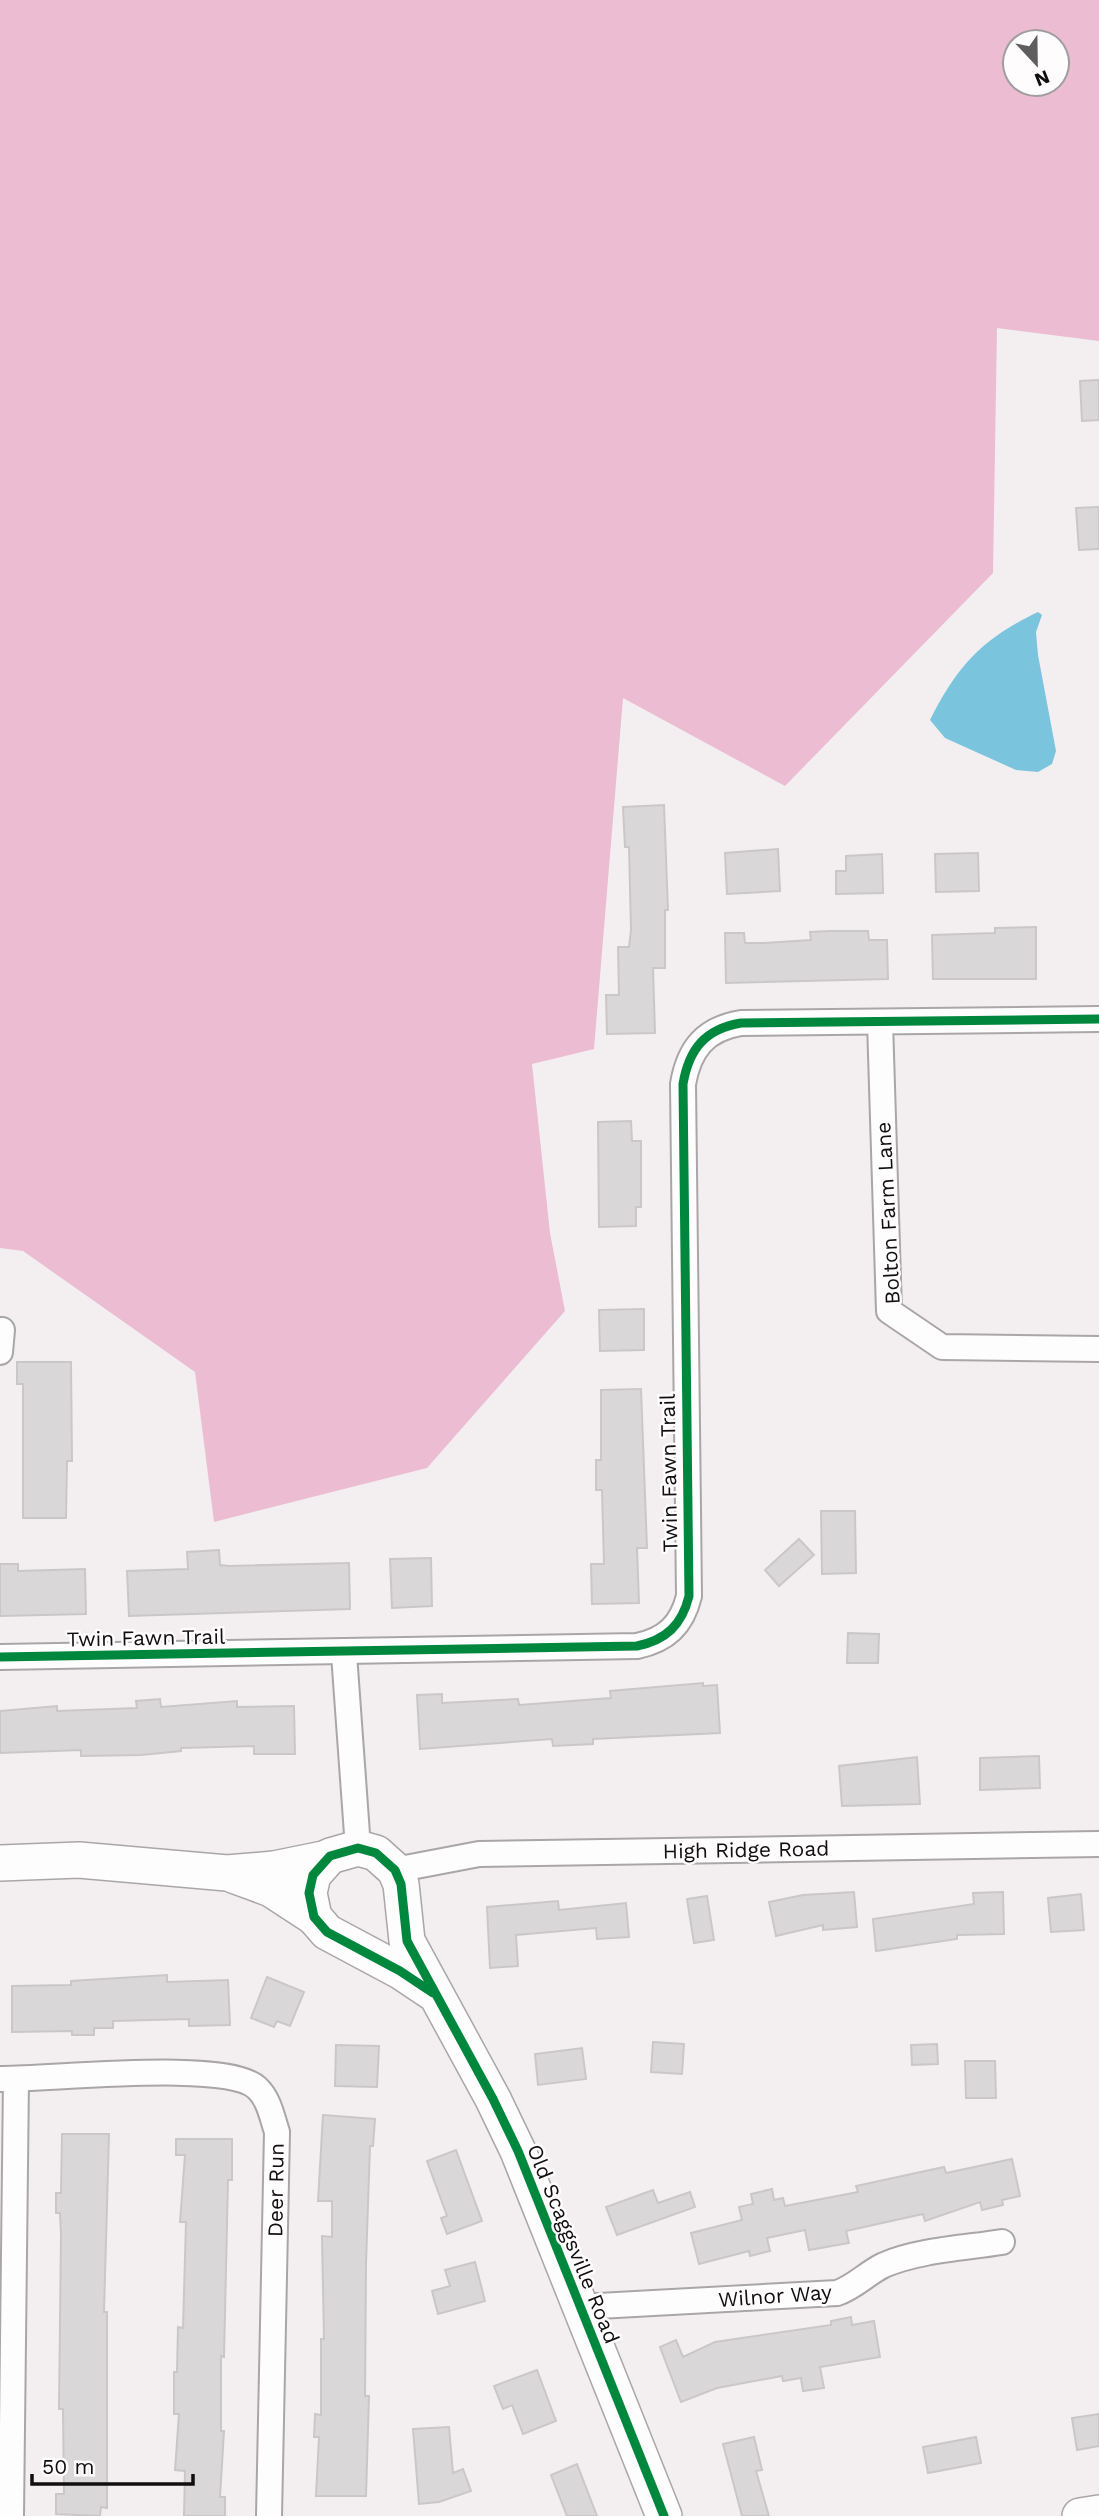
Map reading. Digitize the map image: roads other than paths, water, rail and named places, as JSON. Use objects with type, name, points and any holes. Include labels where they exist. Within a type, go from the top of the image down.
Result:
[{"type":"street","name":"Twin Fawn Trail","points":[[0,1657],[344,1654],[637,1646],[653,1643],[677,1625],[685,1612],[689,1596],[684,1353],[683,1084],[686,1068],[700,1041],[725,1026],[1099,1019]]},
{"type":"street","name":"Bolton Farm Lane","points":[[880,1022],[889,1311],[942,1347],[1099,1349]]},
{"type":"street","points":[[343,1853],[344,1654]]},
{"type":"street","name":"High Ridge Road","points":[[399,1885],[480,1854],[1099,1844]]},
{"type":"street","points":[[314,1917],[309,1894],[313,1875],[343,1853]]},
{"type":"street","points":[[0,1863],[79,1860],[227,1873],[274,1869],[343,1853],[376,1853],[399,1885],[395,1920],[382,1934],[358,1942],[342,1940],[327,1932],[314,1917],[271,1889],[227,1873]]},
{"type":"street","name":"Old Scaggsville Road","points":[[399,1885],[407,1941],[508,2130],[664,2516]]},
{"type":"street","name":"Old Scaggsville Road","points":[[342,1940],[400,1971],[433,1993]]},
{"type":"street","name":"Deer Run","points":[[8,2079],[199,2072],[232,2076],[256,2087],[269,2106],[277,2132],[269,2516]]},
{"type":"street","points":[[8,2079],[11,2516]]},
{"type":"street","name":"Wilnor Way","points":[[580,2307],[837,2293],[853,2288],[883,2266],[901,2259],[1002,2242]]},
{"type":"street","points":[[1080,2516],[1099,2512]]},
{"type":"water","points":[[1038,612],[1042,615],[1036,632],[1038,655],[1056,751],[1052,764],[1038,772],[1016,770],[945,738],[930,720],[951,684],[973,656],[1002,632]]}]
